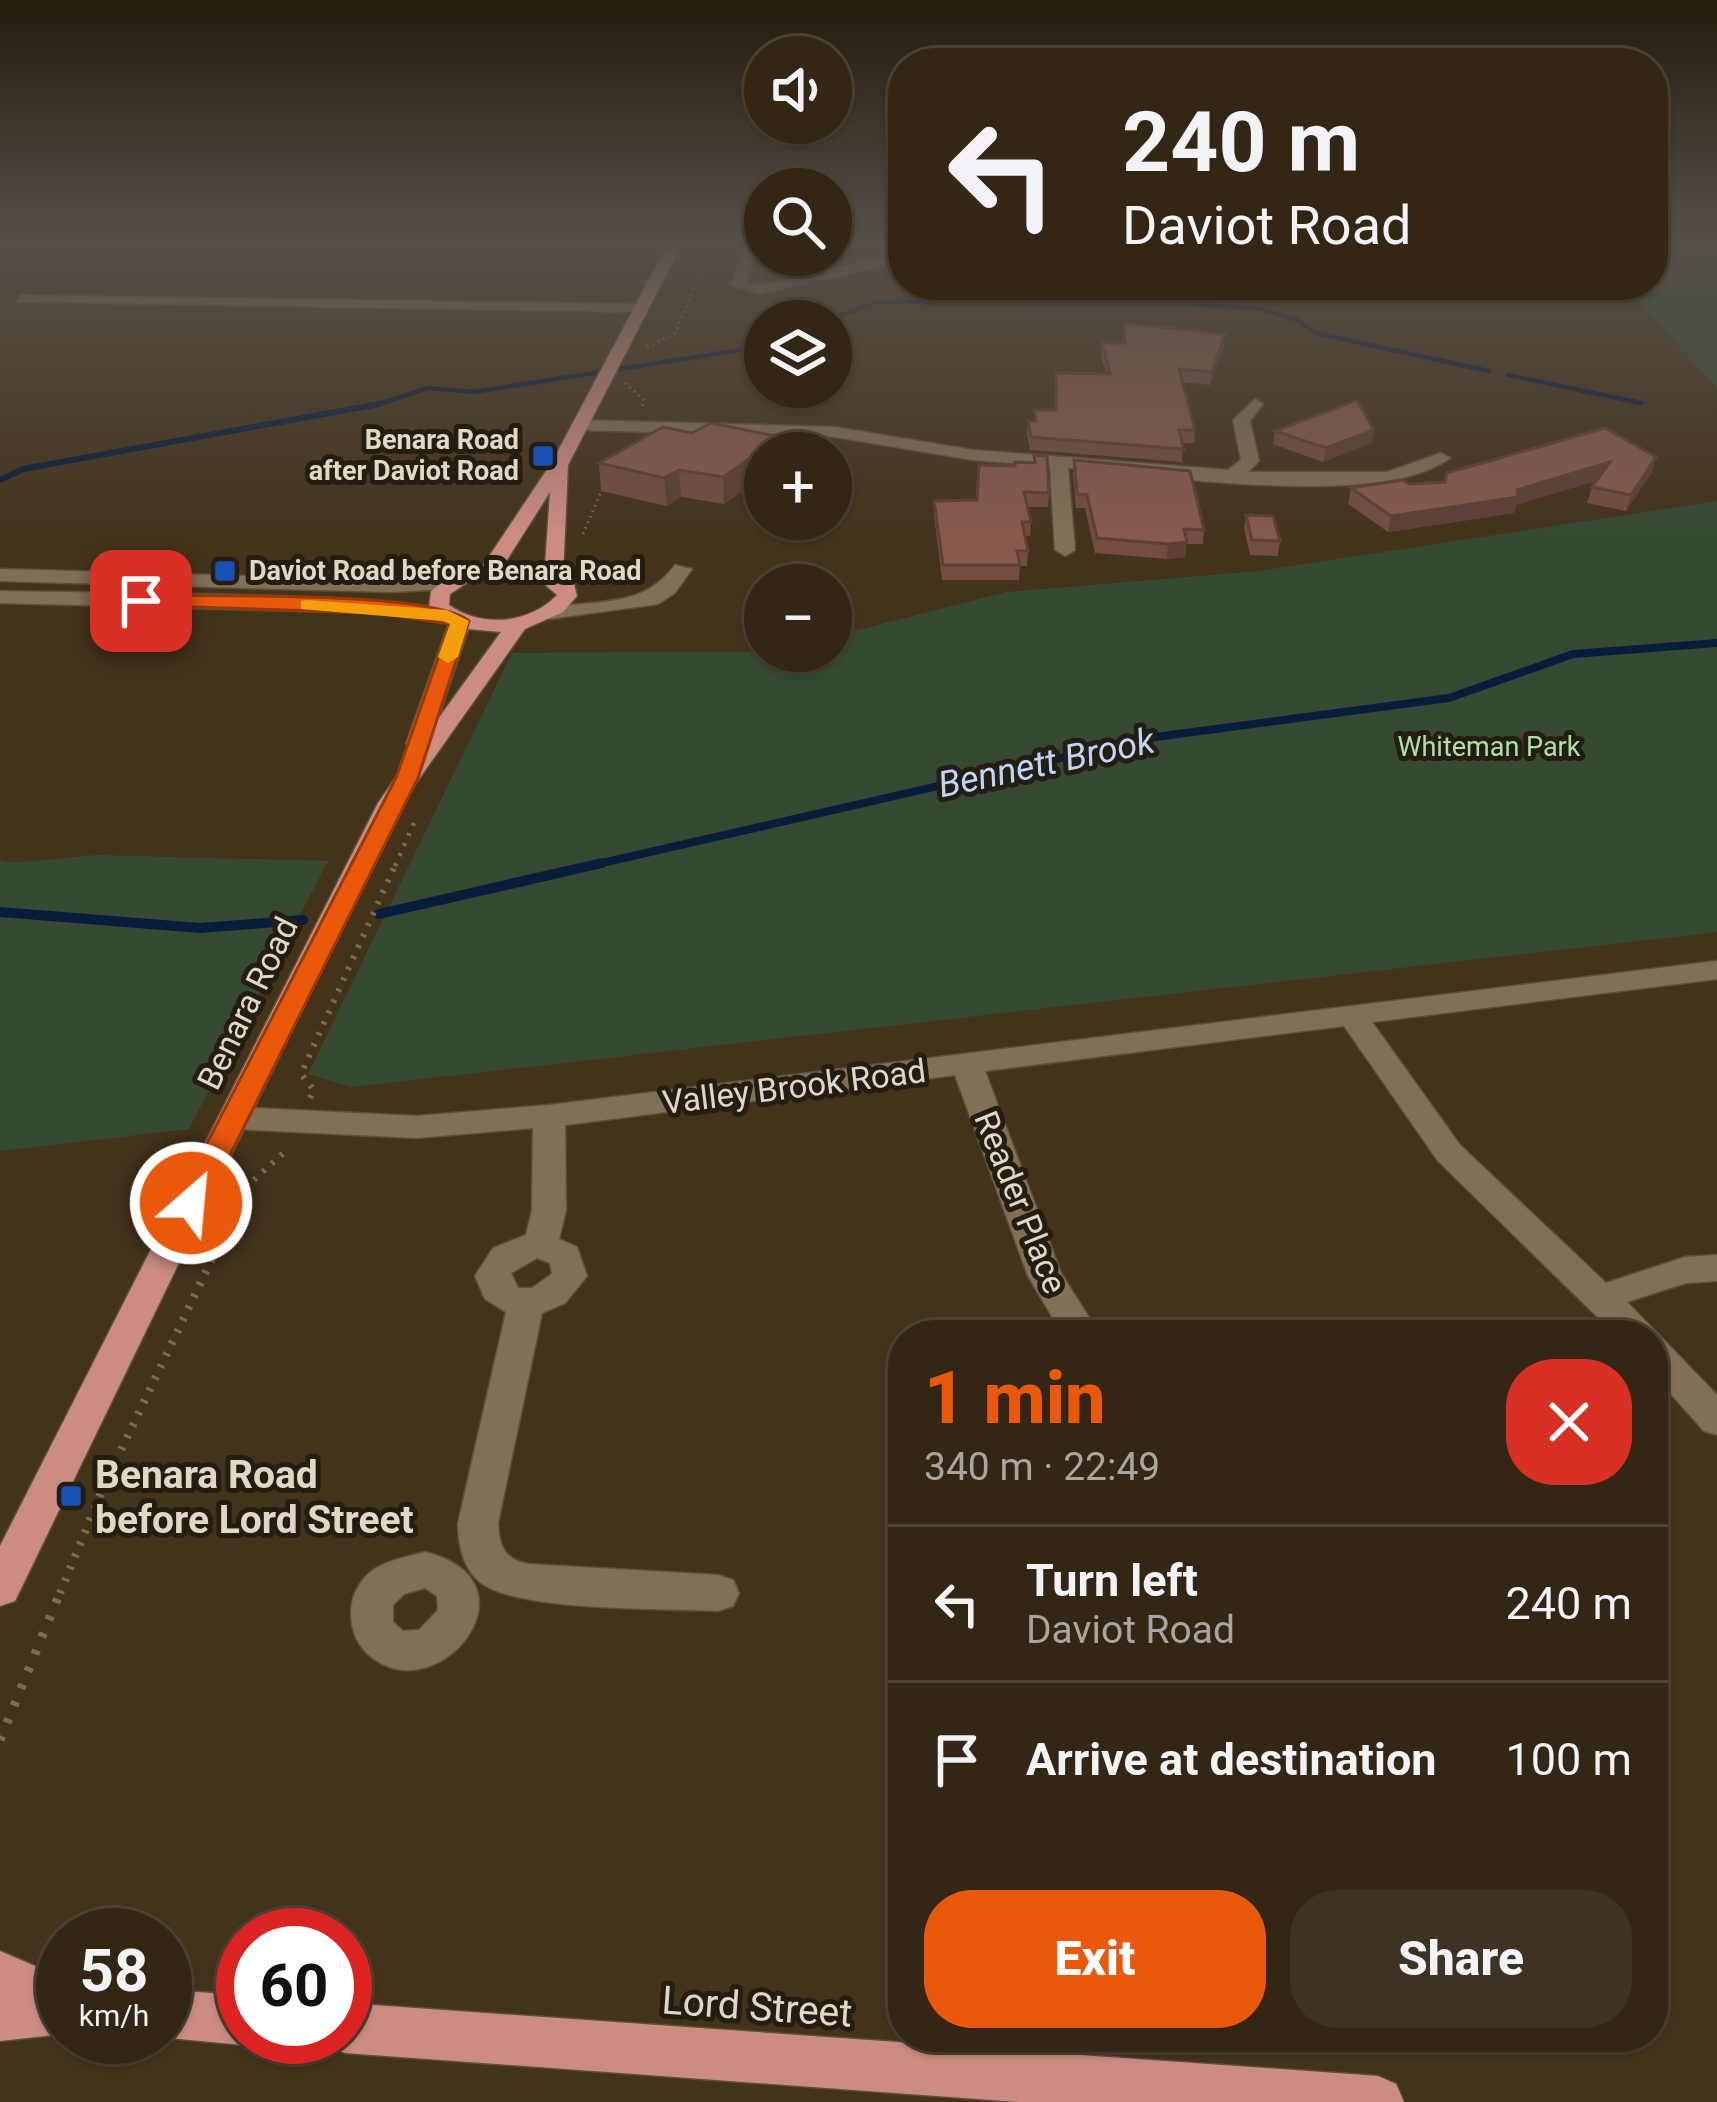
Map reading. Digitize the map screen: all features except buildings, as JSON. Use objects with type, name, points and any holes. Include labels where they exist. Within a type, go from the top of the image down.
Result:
[{"type":"main road","points":[[490,570],[561,462],[621,342]]},
{"type":"main road","points":[[453,618],[518,623],[549,614],[561,605],[561,462]]},
{"type":"main road","points":[[451,583],[490,570],[525,569],[560,582]]},
{"type":"main road","name":"Benara Road","points":[[414,793],[453,618],[437,599],[451,583]]},
{"type":"main road","name":"Benara Road","points":[[0,1588],[234,1118],[414,793],[518,623]]},
{"type":"main road","points":[[0,1976],[36,1993]]},
{"type":"main road","points":[[0,2016],[36,2010]]},
{"type":"main road","name":"Lord Street","points":[[372,2030],[1378,2102]]},
{"type":"street","points":[[1237,471],[1250,461],[1241,420],[1256,404]]},
{"type":"street","points":[[579,425],[835,432],[973,455],[1319,478],[1389,477],[1441,458]]},
{"type":"street","points":[[1059,462],[1065,550]]},
{"type":"street","points":[[549,614],[660,597],[682,569]]},
{"type":"street","points":[[0,575],[391,586],[451,583]]},
{"type":"street","points":[[560,582],[622,602]]},
{"type":"street","points":[[0,597],[377,607],[453,618]]},
{"type":"street","name":"Valley Brook Road","points":[[234,1118],[417,1127],[549,1116],[1717,970]]},
{"type":"street","points":[[1354,1017],[1449,1153],[1625,1320]]},
{"type":"street","name":"Reader Place","points":[[967,1064],[1045,1276],[1073,1320]]},
{"type":"street","points":[[541,1245],[549,1210],[549,1116]]},
{"type":"street","points":[[541,1245],[565,1256],[570,1276],[554,1295],[526,1303],[500,1295],[492,1276],[504,1257],[541,1245]]},
{"type":"street","points":[[1603,1297],[1685,1270],[1717,1268]]},
{"type":"street","points":[[526,1303],[478,1523],[477,1548],[467,1568],[503,1578],[718,1594]]},
{"type":"street","points":[[1668,1366],[1717,1420]]},
{"type":"path","points":[[640,353],[659,342]]},
{"type":"path","points":[[575,540],[584,534],[644,400],[625,382],[632,368]]},
{"type":"path","points":[[0,1740],[103,1488],[249,1180],[288,1150],[314,1090],[301,1074],[414,793]]},
{"type":"green space","points":[[1675,342],[1717,342],[1717,388]]},
{"type":"green space","name":"Whiteman Park","points":[[1717,501],[1717,932],[351,1087],[308,1074],[512,653],[744,652],[744,672],[852,672],[852,632],[1006,592],[1259,571]]},
{"type":"green space","points":[[97,855],[328,861],[189,1129],[0,1151],[0,860],[13,863]]},
{"type":"waterway","points":[[1357,342],[1489,371]]},
{"type":"waterway","points":[[370,407],[428,388],[474,392],[744,349]]},
{"type":"waterway","points":[[1508,375],[1641,403]]},
{"type":"waterway","points":[[0,480],[23,469],[379,404]]},
{"type":"waterway","name":"Bennett Brook","points":[[589,866],[1148,738],[1449,698],[1573,654],[1717,643]]},
{"type":"waterway","name":"Bennett Brook","points":[[379,914],[602,863]]},
{"type":"waterway","name":"Bennett Brook","points":[[0,912],[200,928],[303,920]]},
{"type":"slow traffic","points":[[307,605],[447,615],[460,621],[448,657]]},
{"type":"place","name":"Benara Road after Daviot Road","points":[[543,456]]},
{"type":"place","name":"Daviot Road before Benara Road","points":[[225,571]]},
{"type":"place","name":"Benara Road before Lord Street","points":[[71,1496]]},
{"type":"route","points":[[141,601],[377,607],[447,615],[460,621],[407,778],[390,803],[191,1203]]}]
